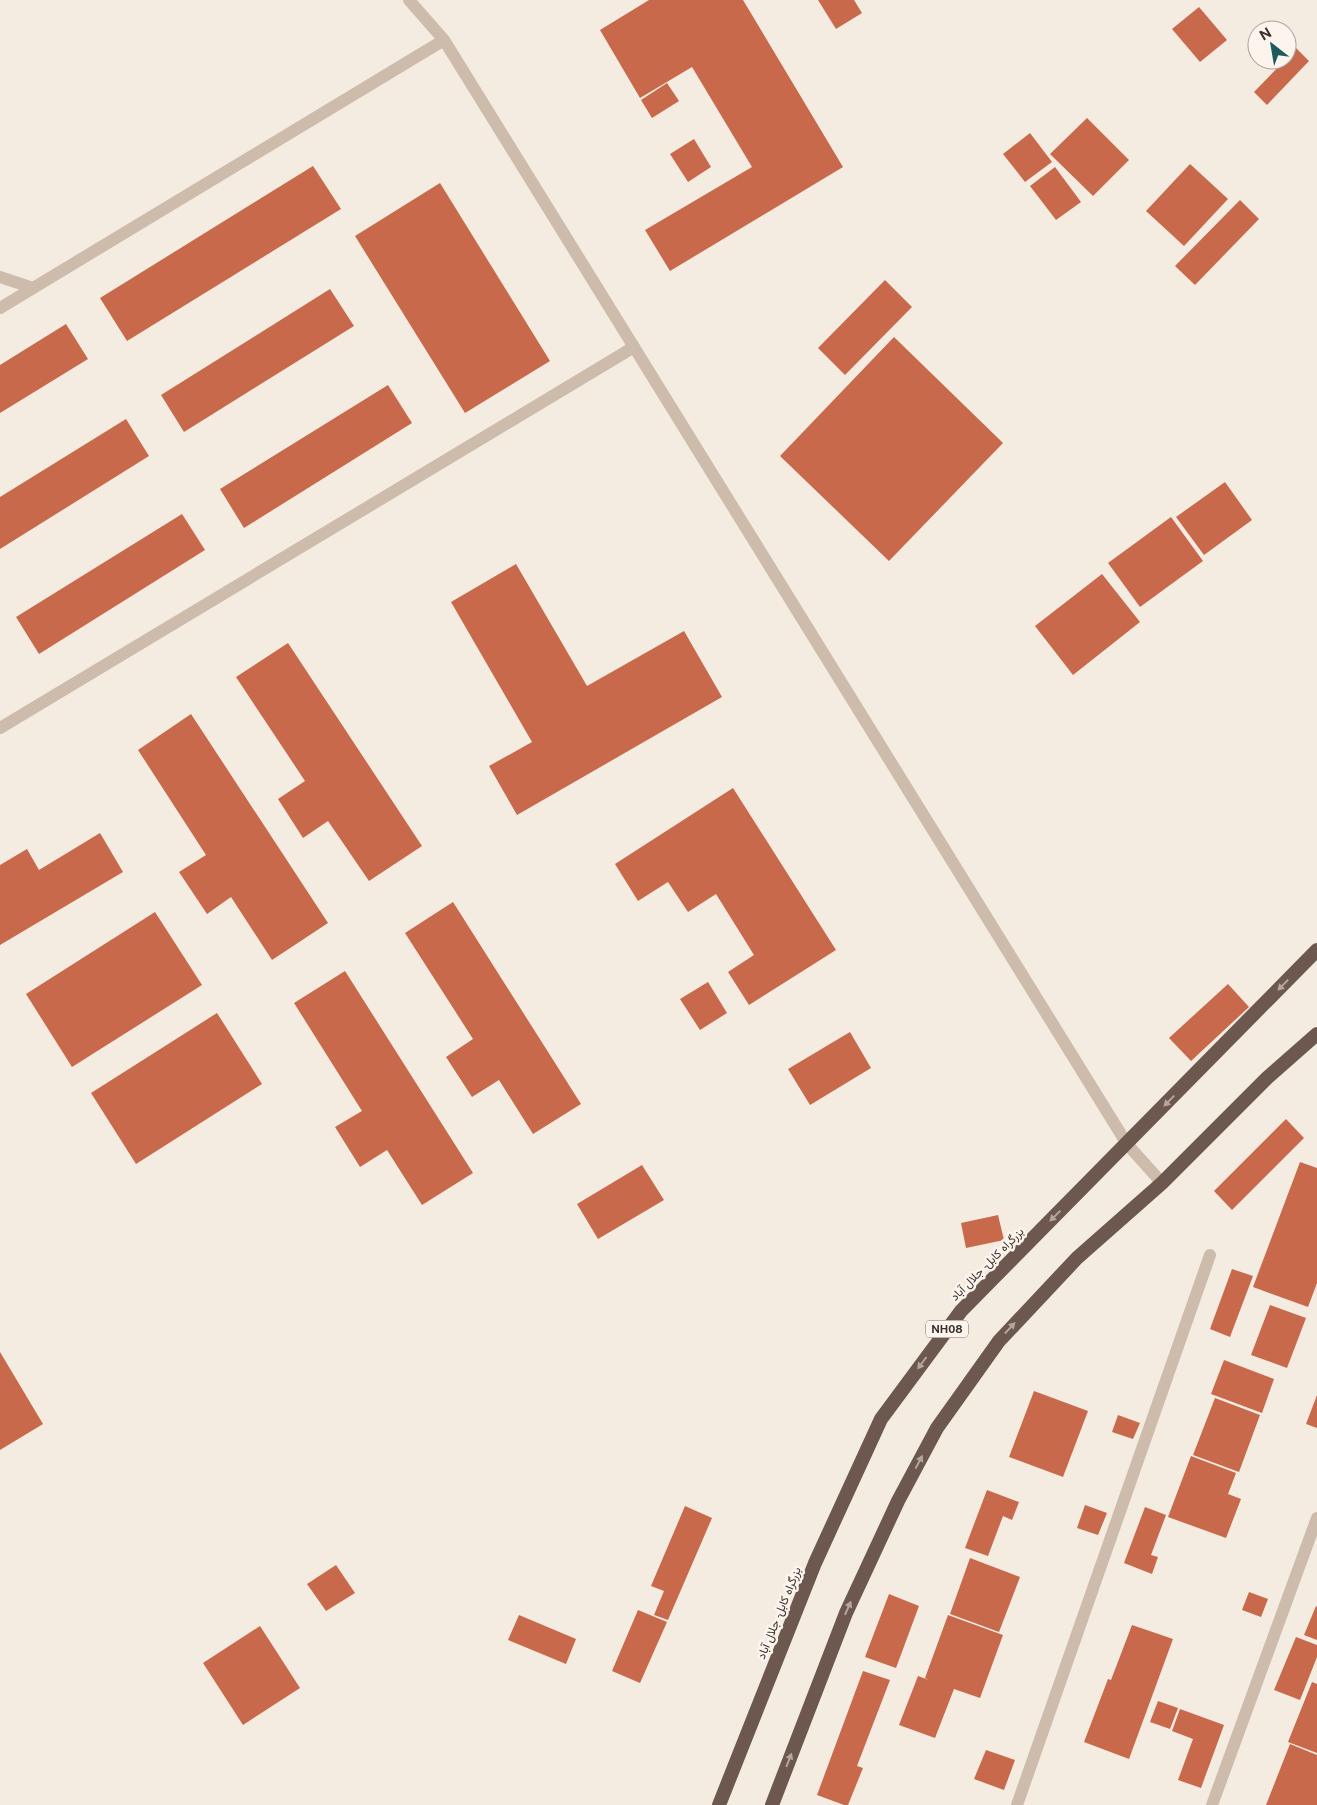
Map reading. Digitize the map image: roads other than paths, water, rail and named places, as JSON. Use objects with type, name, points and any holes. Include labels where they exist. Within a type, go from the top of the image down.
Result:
[{"type":"highway","name":"بزرگراه کابل- جلال آباد","points":[[719,1805],[815,1563],[881,1419],[961,1311],[1317,950]]},
{"type":"highway","points":[[772,1805],[846,1613],[898,1501],[937,1428],[999,1340],[1077,1258],[1162,1183],[1267,1078],[1317,1034]]},
{"type":"street","points":[[409,0],[444,40],[1127,1144],[1162,1183]]},
{"type":"street","points":[[0,308],[444,40]]},
{"type":"street","points":[[0,277],[33,288]]},
{"type":"street","points":[[0,728],[634,347]]},
{"type":"street","points":[[1017,1805],[1210,1255]]},
{"type":"street","points":[[1212,1805],[1317,1518]]}]
